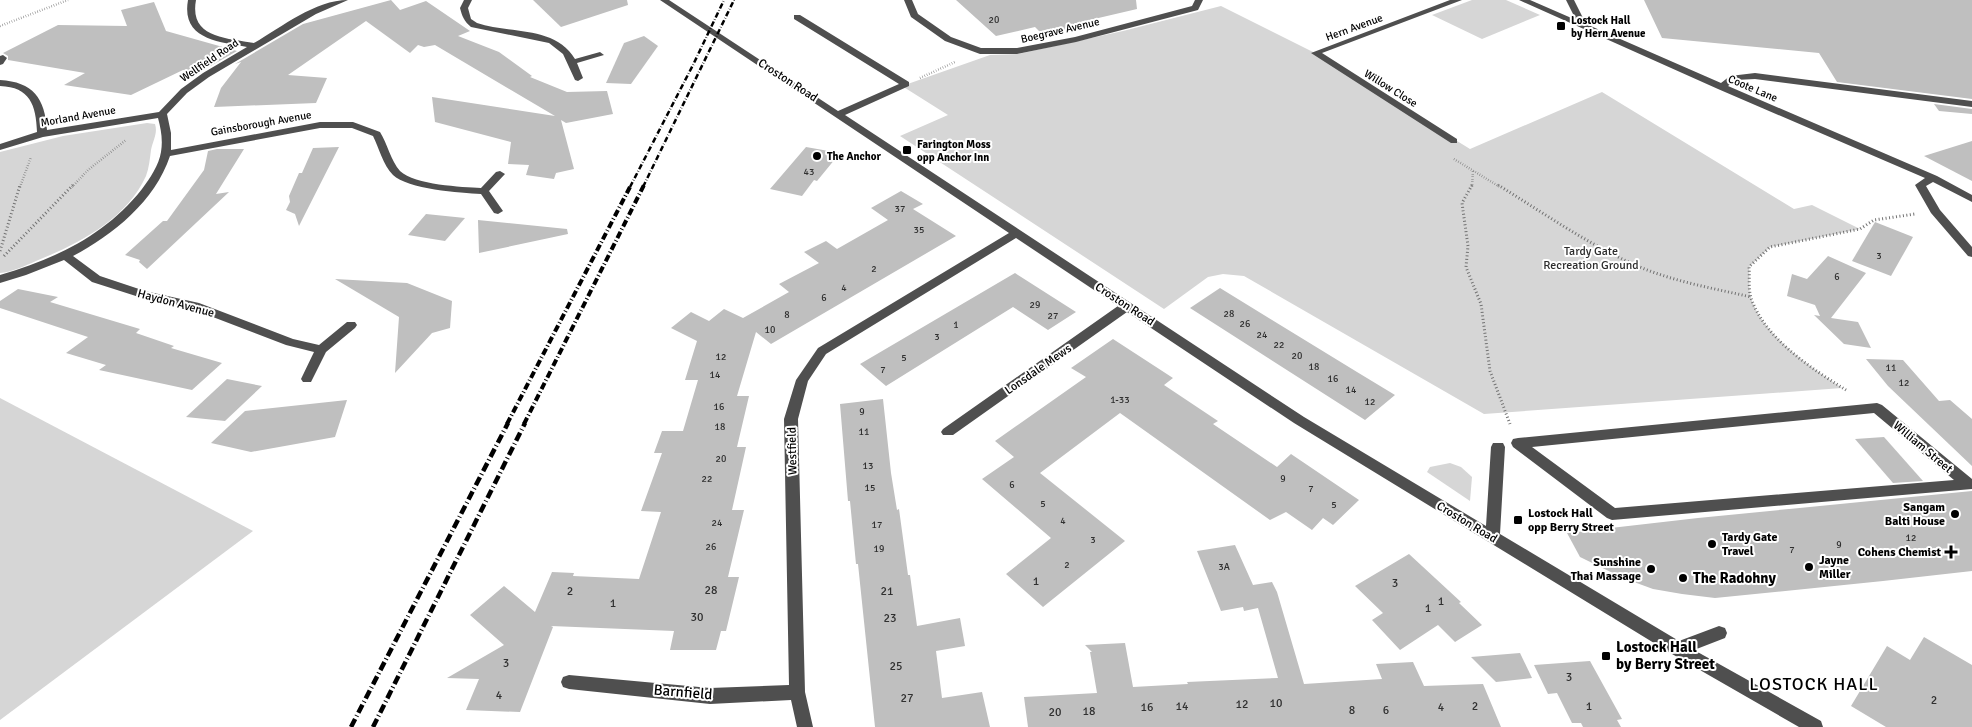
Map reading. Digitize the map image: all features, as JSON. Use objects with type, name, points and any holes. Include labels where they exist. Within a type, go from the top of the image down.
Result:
[{"type":"street","points":[[192,0],[190,18],[198,29],[212,37],[254,46]]},
{"type":"street","name":"Wellfield Road","points":[[162,114],[184,91],[198,80],[313,12],[344,0]]},
{"type":"street","points":[[468,0],[464,8],[468,20],[475,25],[533,34],[550,40],[560,46],[572,62],[578,78]]},
{"type":"street","name":"Croston Road","points":[[664,0],[1300,420],[1678,649],[1815,727]]},
{"type":"street","name":"Boegrave Avenue","points":[[908,0],[914,14],[948,39],[980,51],[1017,51],[1076,39],[1195,8],[1199,0]]},
{"type":"street","name":"Hern Avenue","points":[[1315,53],[1458,0]]},
{"type":"street","name":"Coote Lane","points":[[1523,0],[1933,178],[1972,199]]},
{"type":"street","points":[[1570,0],[1584,26]]},
{"type":"street","points":[[797,17],[906,84]]},
{"type":"street","name":"Willow Close","points":[[1315,53],[1454,141]]},
{"type":"street","points":[[572,62],[600,55]]},
{"type":"street","points":[[1722,87],[1732,78],[1755,76],[1972,104]]},
{"type":"street","points":[[0,83],[11,82],[30,92],[39,104],[42,134]]},
{"type":"street","points":[[839,114],[906,84]]},
{"type":"street","points":[[0,279],[25,272],[66,256],[115,226],[138,202],[155,178],[165,154],[167,138],[162,114]]},
{"type":"street","name":"Morland Avenue","points":[[0,147],[42,134],[162,114]]},
{"type":"street","name":"Gainsborough Avenue","points":[[165,154],[281,131],[320,126],[353,125],[377,134],[396,172],[415,181],[436,186],[466,191],[484,191]]},
{"type":"street","points":[[498,211],[484,191],[500,174]]},
{"type":"street","points":[[1933,178],[1920,185],[1935,211],[1972,254]]},
{"type":"street","name":"Westfield","points":[[805,727],[797,692],[791,419],[802,380],[822,350],[1017,233]]},
{"type":"street","name":"Haydon Avenue","points":[[66,256],[96,279],[143,294],[195,306],[290,342],[321,350]]},
{"type":"street","name":"Lonsdale Mews","points":[[948,432],[1127,306]]},
{"type":"street","points":[[307,379],[321,350],[351,325]]},
{"type":"street","points":[[1518,443],[1877,408]]},
{"type":"street","name":"William Street","points":[[1877,408],[1970,484]]},
{"type":"street","points":[[1518,443],[1612,514],[1970,484]]},
{"type":"street","points":[[1493,538],[1498,446]]},
{"type":"street","points":[[1678,649],[1719,633]]},
{"type":"street","name":"Barnfield","points":[[568,682],[710,696],[797,692]]},
{"type":"path","points":[[0,26],[68,0]]},
{"type":"path","points":[[906,84],[980,51]]},
{"type":"path","points":[[0,251],[15,199],[42,134]]},
{"type":"path","points":[[0,260],[88,170],[131,136]]},
{"type":"path","points":[[1454,141],[1450,157],[1601,248],[1634,265],[1686,282],[1751,297]]},
{"type":"path","points":[[1473,170],[1474,182],[1462,203],[1468,246],[1466,267],[1481,304],[1490,371],[1518,443]]},
{"type":"path","points":[[1877,408],[1804,363],[1766,324],[1751,297],[1749,267],[1770,247],[1860,229],[1874,220],[1935,211]]},
{"type":"green space","points":[[1472,0],[1506,0],[1540,15],[1482,39],[1432,15]]},
{"type":"green space","name":"Tardy Gate Recreation Ground","points":[[1221,6],[1315,53],[1470,149],[1602,92],[1794,209],[1812,205],[1860,229],[1770,247],[1749,267],[1751,298],[1757,312],[1766,325],[1789,349],[1842,388],[1484,414],[1244,276],[1223,274],[1208,277],[1164,309],[900,136],[948,115],[902,86],[990,55],[1018,54],[1123,31]]},
{"type":"green space","points":[[147,123],[155,124],[156,130],[148,170],[137,192],[126,205],[99,229],[68,247],[23,267],[0,273],[0,152],[63,136]]},
{"type":"green space","points":[[0,398],[253,531],[0,720]]},
{"type":"green space","points":[[1450,463],[1461,467],[1472,477],[1470,501],[1427,472],[1430,467]]},
{"type":"building","points":[[391,0],[400,10],[426,1],[470,31],[458,36],[499,52],[532,76],[530,77],[567,92],[607,91],[613,114],[566,123],[561,120],[574,169],[556,173],[554,179],[526,175],[529,165],[508,164],[511,142],[435,122],[432,97],[555,116],[435,45],[424,47],[418,45],[410,53],[366,21],[288,75],[327,78],[316,103],[214,107],[221,88],[241,62],[235,64],[303,24]]},
{"type":"building","points":[[533,0],[627,0],[628,5],[561,27]]},
{"type":"building","points":[[956,0],[1136,0],[1137,9],[1077,23],[1080,26],[1043,35],[1035,27],[996,36]]},
{"type":"building","points":[[1644,0],[1972,0],[1972,99],[1837,82],[1819,53],[1662,38]]},
{"type":"building","points":[[154,2],[166,31],[237,51],[200,72],[183,70],[131,95],[64,85],[85,73],[8,60],[8,56],[3,53],[58,25],[127,26],[121,10]]},
{"type":"building","points":[[644,36],[658,46],[631,84],[606,83],[624,43]]},
{"type":"building","points":[[1934,104],[1972,109],[1972,114],[1939,111]]},
{"type":"building","points":[[1972,141],[1972,181],[1924,156]]},
{"type":"building","points":[[339,147],[299,226],[295,214],[286,210],[290,202],[289,196],[299,173],[302,173],[313,148]]},
{"type":"building","points":[[806,147],[840,153],[817,181],[814,180],[802,196],[770,189]]},
{"type":"building","points":[[244,149],[216,194],[229,192],[147,269],[139,262],[140,260],[125,255],[163,221],[167,221],[204,170],[208,151]]},
{"type":"building","points":[[901,191],[923,204],[913,209],[956,236],[771,344],[756,332],[737,396],[749,396],[737,447],[746,447],[732,510],[744,510],[728,577],[739,577],[726,631],[721,631],[716,650],[670,650],[674,631],[551,626],[553,627],[520,712],[466,710],[479,679],[447,678],[504,645],[470,615],[504,586],[535,612],[552,572],[574,573],[573,576],[639,579],[661,512],[641,511],[662,453],[654,453],[662,431],[683,431],[698,380],[685,380],[697,341],[671,328],[691,312],[709,321],[724,309],[743,318],[789,292],[779,284],[819,263],[804,252],[826,241],[837,249],[888,220],[871,208]]},
{"type":"building","points":[[426,214],[465,218],[445,241],[408,235]]},
{"type":"building","points":[[478,220],[567,229],[568,234],[479,253]]},
{"type":"building","points":[[1875,222],[1913,237],[1891,276],[1852,261]]},
{"type":"building","points":[[1828,256],[1866,273],[1831,318],[1858,322],[1871,348],[1844,344],[1814,315],[1820,316],[1815,305],[1787,296],[1792,274],[1807,279]]},
{"type":"building","points":[[1015,273],[1076,312],[1048,330],[1013,307],[886,386],[860,364]]},
{"type":"building","points":[[335,279],[407,283],[452,301],[450,328],[432,333],[395,373],[399,317]]},
{"type":"building","points":[[1220,288],[1395,395],[1365,420],[1190,308]]},
{"type":"building","points":[[18,289],[58,297],[50,302],[140,329],[136,333],[174,346],[171,348],[222,363],[192,390],[99,370],[106,365],[66,353],[88,337],[0,308],[0,301]]},
{"type":"building","points":[[1113,339],[1173,378],[1164,385],[1218,421],[1213,424],[1277,467],[1291,454],[1359,500],[1333,525],[1323,518],[1312,530],[1286,512],[1270,520],[1120,413],[1040,473],[1125,541],[1043,607],[1006,574],[1051,538],[982,479],[1014,457],[995,441],[1086,377],[1071,368]]},
{"type":"building","points":[[1866,359],[1903,360],[1939,401],[1950,400],[1972,419],[1972,466],[1888,386]]},
{"type":"building","points":[[227,379],[262,386],[225,421],[186,417]]},
{"type":"building","points":[[883,399],[891,473],[897,510],[899,509],[917,626],[960,618],[965,646],[936,651],[942,698],[982,692],[990,727],[875,727],[858,564],[856,564],[850,501],[848,501],[840,404]]},
{"type":"building","points":[[347,400],[335,437],[251,452],[211,443],[245,411]]},
{"type":"building","points":[[1884,437],[1923,481],[1893,483],[1855,439]]},
{"type":"building","points":[[1972,491],[1972,571],[1883,581],[1715,598],[1682,594],[1653,589],[1623,578],[1580,557],[1567,533],[1698,518]]},
{"type":"building","points":[[1235,545],[1253,585],[1272,582],[1277,592],[1304,684],[1382,679],[1376,664],[1413,662],[1424,686],[1483,684],[1501,727],[1028,727],[1024,697],[1097,693],[1090,652],[1092,652],[1085,645],[1125,643],[1133,687],[1188,684],[1187,682],[1278,678],[1258,608],[1244,611],[1243,607],[1221,611],[1197,551]]},
{"type":"building","points":[[1409,554],[1461,602],[1459,603],[1482,625],[1455,642],[1438,625],[1400,650],[1372,620],[1383,613],[1355,586]]},
{"type":"building","points":[[1924,637],[1972,665],[1972,727],[1886,727],[1851,706],[1887,646],[1910,660]]},
{"type":"building","points":[[1520,653],[1532,678],[1496,682],[1471,657]]},
{"type":"building","points":[[1590,661],[1622,719],[1617,720],[1621,727],[1583,727],[1581,723],[1572,723],[1557,693],[1548,694],[1534,665]]},
{"type":"railway","points":[[630,187],[724,0]]},
{"type":"railway","points":[[643,187],[734,0]]},
{"type":"railway","points":[[507,424],[631,185]]},
{"type":"railway","points":[[524,424],[643,187]]},
{"type":"railway","points":[[351,727],[508,423]]},
{"type":"railway","points":[[373,727],[525,423]]},
{"type":"place","name":"Lostock Hall by Hern Avenue","points":[[1561,26]]},
{"type":"place","name":"Farington Moss opp Anchor Inn","points":[[907,150]]},
{"type":"place","name":"The Anchor","points":[[817,156]]},
{"type":"place","name":"Sangam Balti House","points":[[1955,514]]},
{"type":"place","name":"Lostock Hall opp Berry Street","points":[[1518,520]]},
{"type":"place","name":"Tardy Gate Travel","points":[[1712,544]]},
{"type":"place","name":"Cohens Chemist","points":[[1951,552]]},
{"type":"place","name":"Jayne Miller","points":[[1809,567]]},
{"type":"place","name":"Sunshine Thai Massage","points":[[1651,569]]},
{"type":"place","name":"The Radohny","points":[[1683,578]]},
{"type":"place","name":"Lostock Hall by Berry Street","points":[[1606,656]]},
{"type":"district","name":"LOSTOCK HALL","points":[[1814,684]]}]
